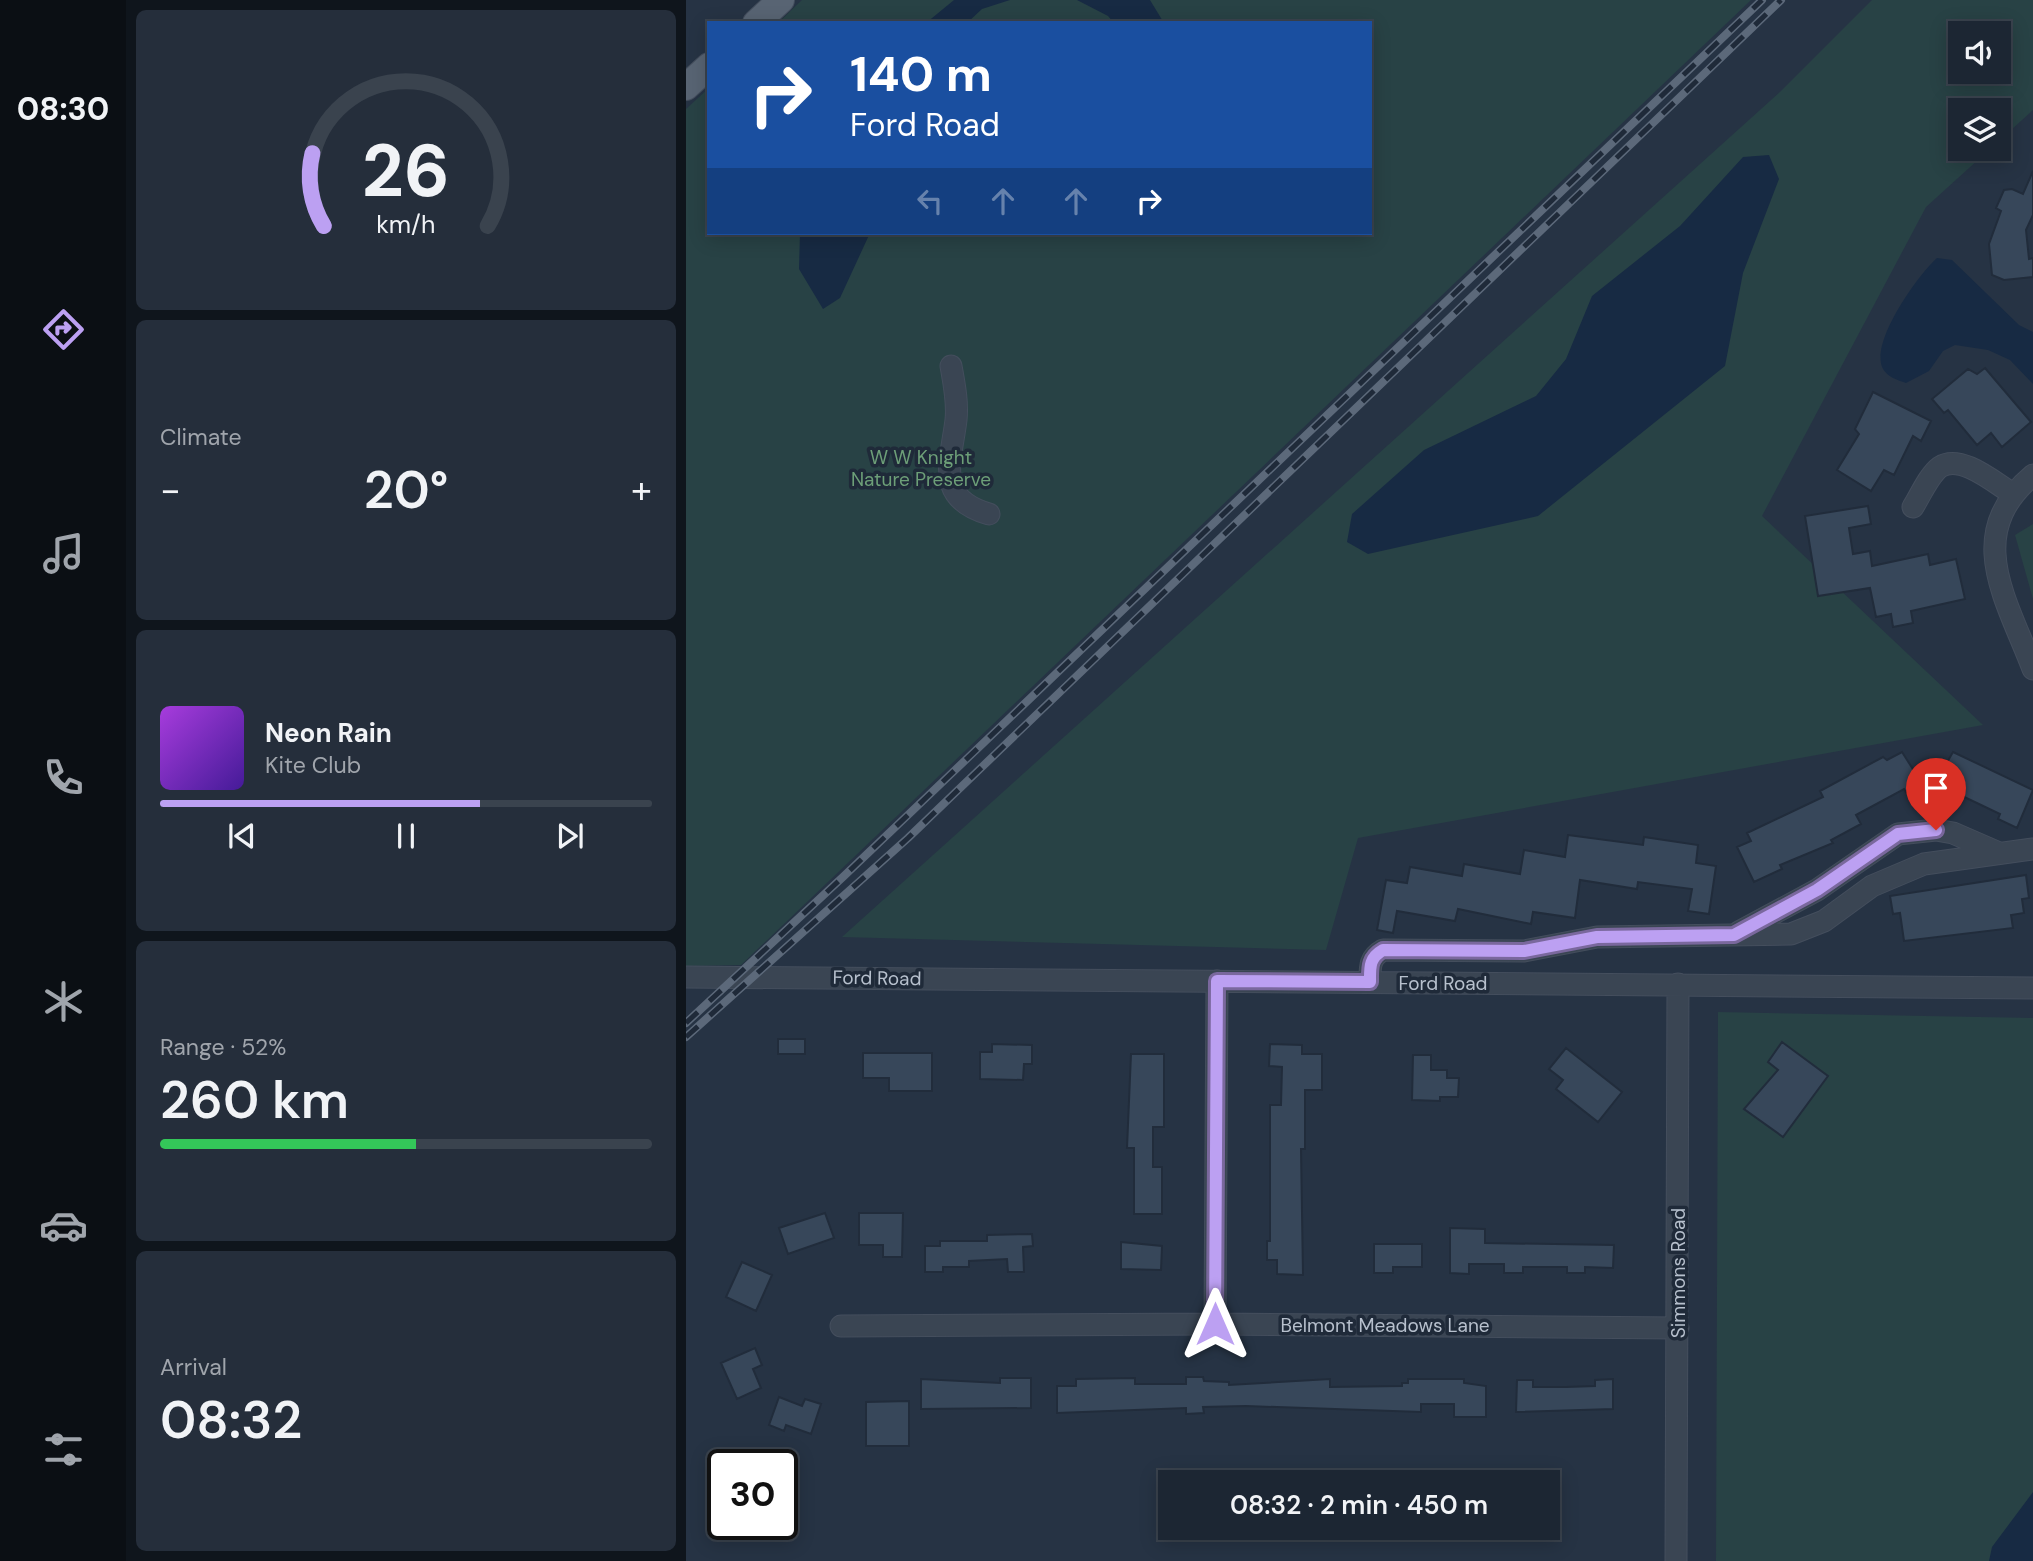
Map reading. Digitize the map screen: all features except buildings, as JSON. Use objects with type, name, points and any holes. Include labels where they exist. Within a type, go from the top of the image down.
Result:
[{"type":"main road","points":[[758,21],[781,0]]},
{"type":"main road","points":[[686,88],[707,68]]},
{"type":"street","points":[[951,366],[956,419],[947,471],[949,483],[966,502],[989,514]]},
{"type":"street","points":[[1913,507],[1939,468],[1949,463],[1961,464],[2013,494]]},
{"type":"street","points":[[2033,475],[2006,503],[1996,533],[1994,564],[2006,604],[2033,669]]},
{"type":"street","points":[[1734,935],[1817,890],[1898,834],[1936,830],[1953,833],[1999,853]]},
{"type":"street","points":[[1370,982],[1370,963],[1373,956],[1383,950],[1524,951],[1597,937],[1791,934],[1824,921],[1872,886],[1924,864],[2033,849]]},
{"type":"street","name":"Ford Road","points":[[686,977],[2033,988]]},
{"type":"street","points":[[1215,1324],[1217,981]]},
{"type":"street","name":"Simmons Road","points":[[1676,1561],[1678,985]]},
{"type":"street","name":"Belmont Meadows Lane","points":[[841,1326],[1215,1324],[1678,1328]]},
{"type":"green space","name":"W W Knight Nature Preserve","points":[[802,0],[1751,0],[741,965],[686,966],[686,109],[707,90],[707,235],[1372,235],[1372,21],[780,21]]},
{"type":"green space","points":[[1872,0],[2033,0],[2033,110],[2011,130],[2011,98],[1948,98],[1948,161],[1977,161],[1926,207],[1762,516],[1983,725],[1358,838],[1326,950],[842,937],[1781,91]]},
{"type":"green space","points":[[2033,524],[2033,599],[2015,535]]},
{"type":"green space","points":[[1718,1012],[2033,1018],[2033,1561],[1716,1561]]},
{"type":"water","points":[[954,0],[1010,0],[982,9],[969,21],[928,21]]},
{"type":"water","points":[[1077,0],[1150,0],[1163,21],[1112,21],[1108,16]]},
{"type":"water","points":[[1769,155],[1779,179],[1743,273],[1725,366],[1538,516],[1368,554],[1347,542],[1352,514],[1424,450],[1536,396],[1566,359],[1592,296],[1680,226],[1743,157]]},
{"type":"water","points":[[800,235],[869,235],[840,298],[823,309],[799,269]]},
{"type":"water","points":[[1937,258],[1952,260],[2019,325],[2033,332],[2033,384],[2010,360],[1988,350],[1955,345],[1943,351],[1929,371],[1906,383],[1885,372],[1881,357],[1889,327],[1908,294]]},
{"type":"water","points":[[2033,1492],[2033,1561],[1989,1561],[1992,1547]]},
{"type":"railway","points":[[686,1023],[844,876],[1762,0]]},
{"type":"railway","points":[[686,1037],[908,838],[1781,0]]},
{"type":"route","points":[[1215,1324],[1217,981],[1370,982],[1370,963],[1373,956],[1383,950],[1524,951],[1597,937],[1734,935],[1817,890],[1898,834],[1936,830]]}]
